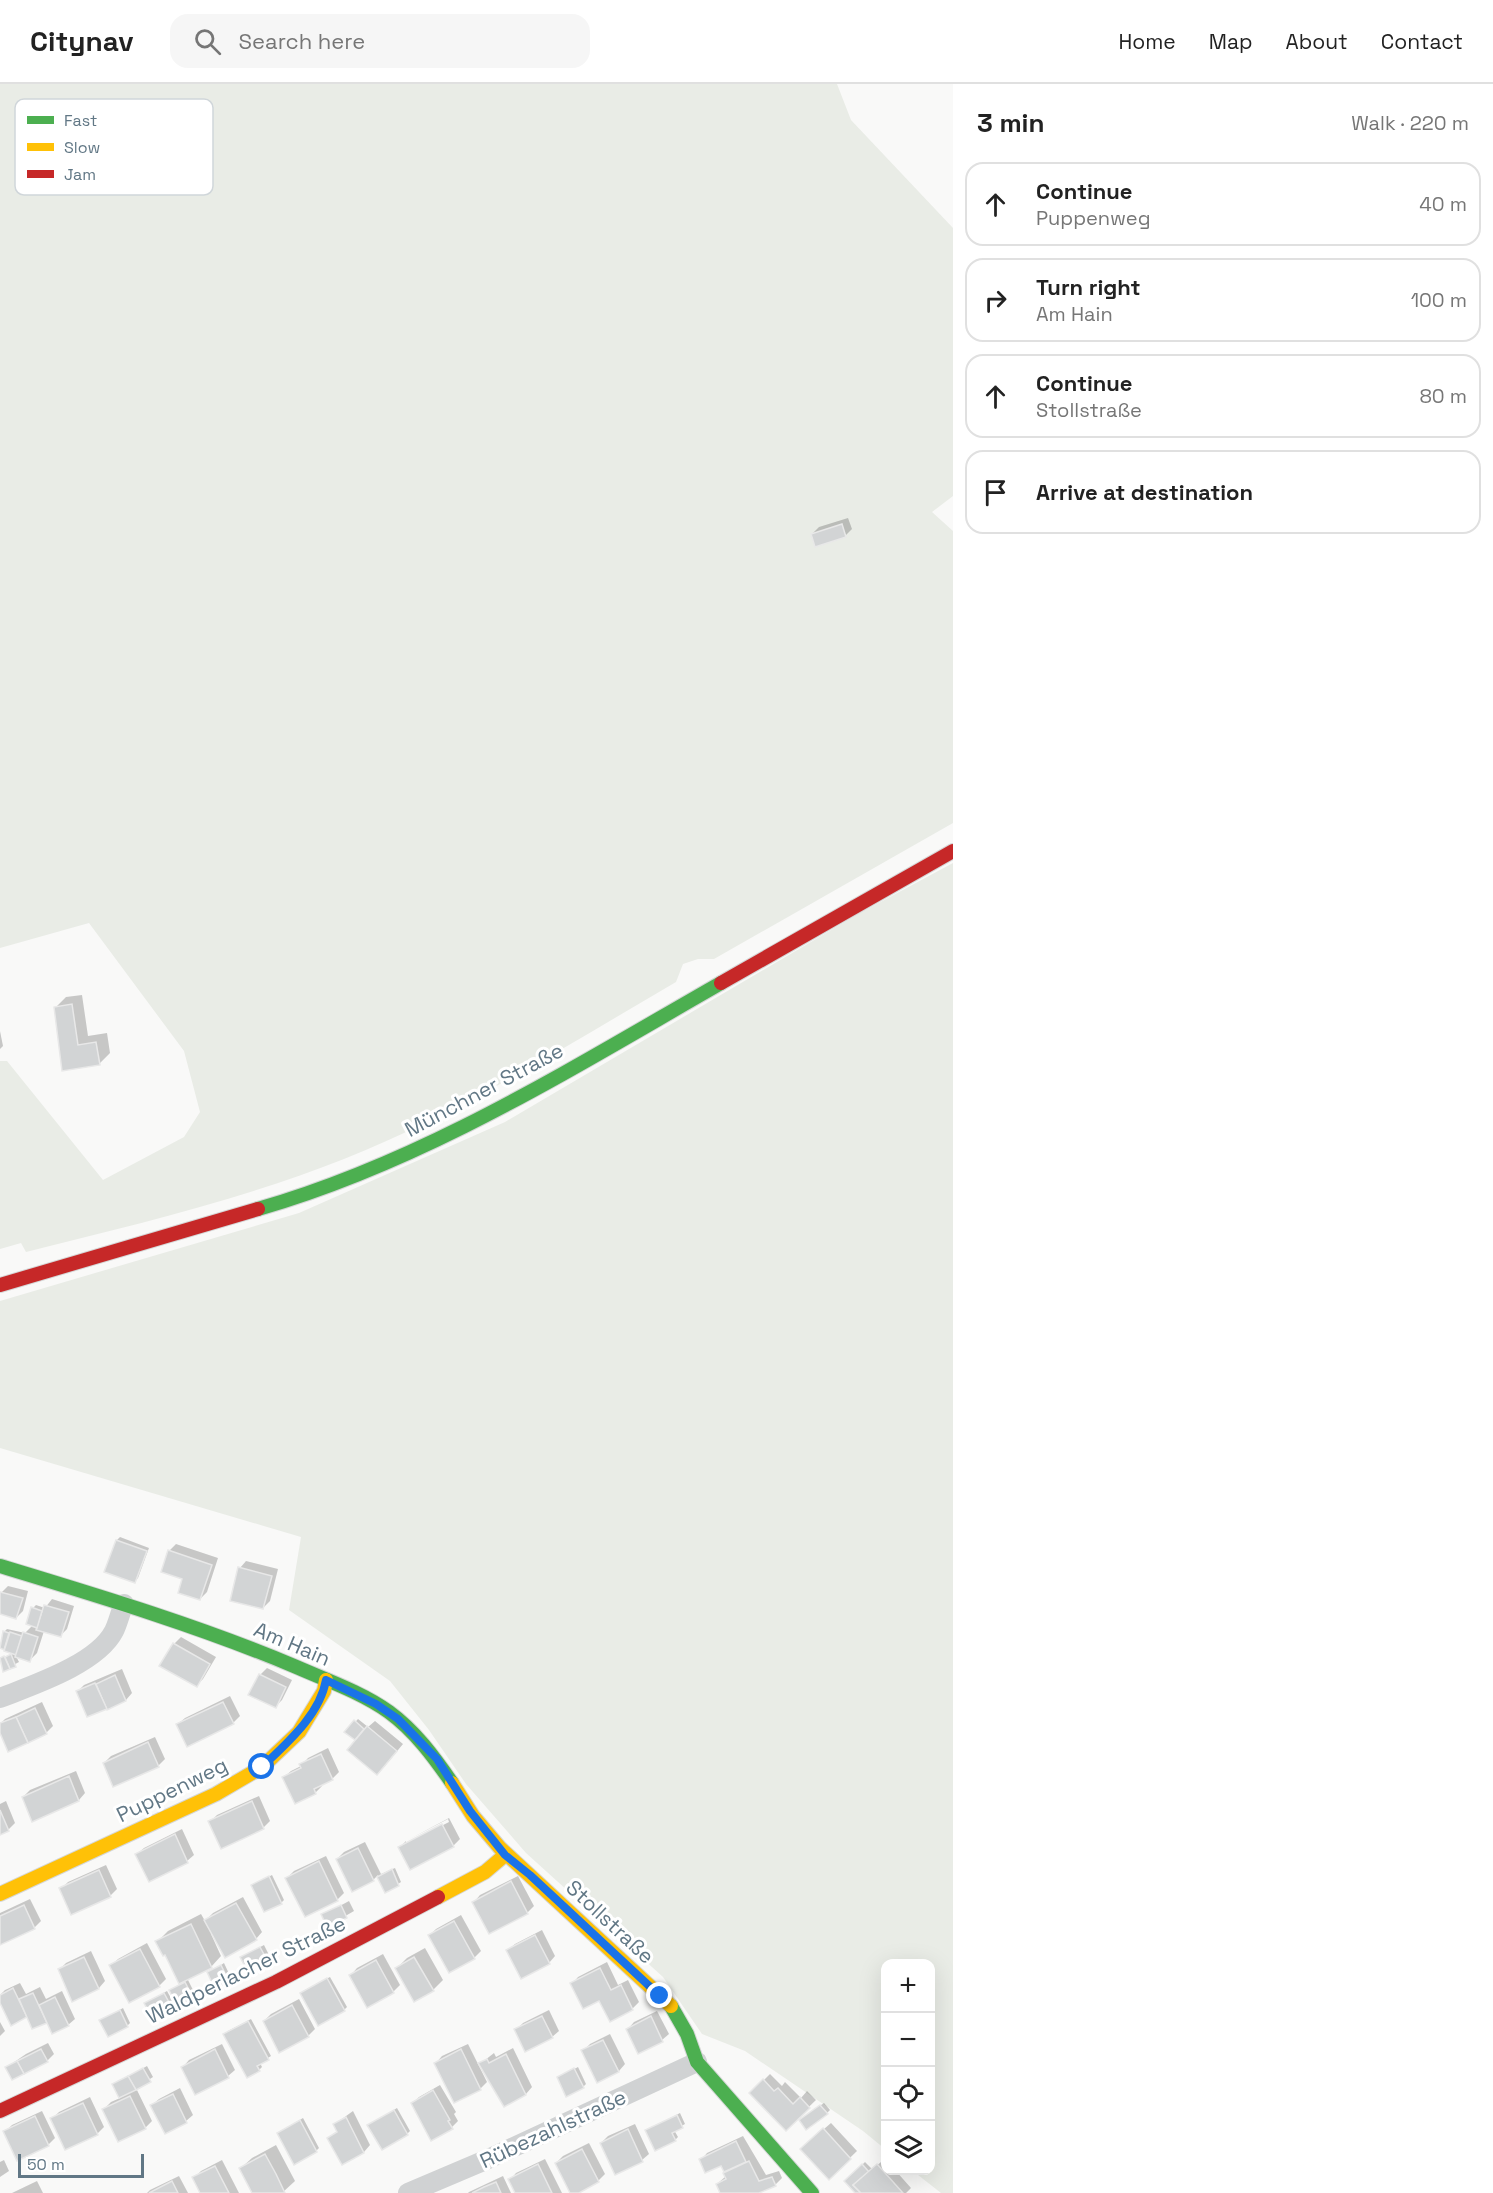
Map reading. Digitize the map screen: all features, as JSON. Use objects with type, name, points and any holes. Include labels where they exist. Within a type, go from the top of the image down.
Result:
[{"type":"street","name":"Münchner Straße","points":[[0,1285],[304,1196],[415,1151],[498,1110],[953,851]]},
{"type":"street","name":"Am Hain","points":[[0,1566],[124,1604],[269,1655],[376,1704],[398,1719],[437,1759],[470,1811],[505,1855]]},
{"type":"street","points":[[0,1698],[67,1671],[92,1654],[113,1632],[124,1604]]},
{"type":"street","name":"Puppenweg","points":[[0,1894],[216,1794],[262,1767],[299,1732],[324,1691],[326,1680]]},
{"type":"street","name":"Stollstraße","points":[[505,1855],[530,1875],[670,2006],[687,2034],[697,2062],[812,2193]]},
{"type":"street","name":"Waldperlacher Straße","points":[[0,2111],[276,1982],[485,1872],[505,1855]]},
{"type":"street","name":"Rübezahlstraße","points":[[408,2193],[488,2159],[697,2062]]},
{"type":"shaded area","points":[[0,84],[837,84],[851,120],[953,228],[953,496],[932,512],[953,531],[953,823],[714,959],[698,959],[683,964],[676,982],[513,1077],[387,1141],[266,1187],[186,1211],[26,1252],[21,1243],[0,1249],[0,1061],[7,1061],[103,1180],[184,1137],[200,1112],[184,1051],[89,923],[0,948]]},
{"type":"shaded area","points":[[953,863],[953,2193],[941,2193],[918,2175],[935,2175],[935,1959],[881,1959],[881,2146],[745,2051],[702,2034],[663,1977],[526,1853],[466,1784],[429,1730],[390,1681],[289,1610],[301,1537],[0,1448],[0,1301],[299,1213],[505,1122],[860,913]]},
{"type":"building","points":[[842,524],[846,537],[815,547],[811,534]]},
{"type":"building","points":[[72,1004],[78,1045],[96,1042],[100,1065],[62,1071],[54,1007]]},
{"type":"building","points":[[116,1540],[147,1551],[135,1583],[104,1572]]},
{"type":"building","points":[[168,1550],[212,1565],[200,1600],[178,1593],[182,1579],[161,1572]]},
{"type":"building","points":[[238,1567],[272,1576],[263,1609],[230,1601]]},
{"type":"building","points":[[0,1592],[23,1598],[16,1619],[0,1614]]},
{"type":"building","points":[[44,1605],[69,1612],[61,1637],[36,1630]]},
{"type":"building","points":[[31,1607],[42,1611],[37,1628],[26,1624]]},
{"type":"building","points":[[3,1631],[9,1633],[4,1650],[0,1648]]},
{"type":"building","points":[[10,1632],[22,1636],[16,1655],[4,1651]]},
{"type":"building","points":[[23,1632],[38,1637],[30,1662],[15,1657]]},
{"type":"building","points":[[173,1643],[210,1664],[197,1687],[159,1666]]},
{"type":"building","points":[[11,1654],[16,1667],[10,1669],[5,1657]]},
{"type":"building","points":[[4,1656],[10,1669],[3,1672],[0,1658]]},
{"type":"building","points":[[259,1674],[286,1687],[276,1708],[248,1695]]},
{"type":"building","points":[[115,1675],[126,1701],[107,1710],[96,1684]]},
{"type":"building","points":[[95,1683],[107,1709],[87,1717],[76,1691]]},
{"type":"building","points":[[223,1702],[234,1724],[187,1747],[176,1724]]},
{"type":"building","points":[[35,1708],[47,1734],[28,1743],[16,1717]]},
{"type":"building","points":[[16,1717],[28,1743],[8,1752],[0,1733],[0,1723]]},
{"type":"building","points":[[354,1720],[364,1729],[355,1740],[344,1732]]},
{"type":"building","points":[[367,1726],[397,1751],[377,1775],[347,1750]]},
{"type":"building","points":[[148,1742],[159,1767],[113,1787],[103,1763]]},
{"type":"building","points":[[321,1754],[333,1780],[314,1789],[316,1794],[295,1804],[282,1777],[301,1768],[299,1764]]},
{"type":"building","points":[[69,1776],[79,1801],[32,1822],[22,1797]]},
{"type":"building","points":[[252,1801],[264,1829],[221,1849],[208,1821]]},
{"type":"building","points":[[0,1810],[9,1831],[0,1835]]},
{"type":"building","points":[[442,1824],[454,1847],[410,1870],[398,1847]]},
{"type":"building","points":[[175,1834],[188,1863],[149,1882],[135,1854]]},
{"type":"building","points":[[358,1848],[374,1881],[352,1892],[336,1859]]},
{"type":"building","points":[[319,1861],[338,1901],[305,1917],[285,1878]]},
{"type":"building","points":[[392,1869],[399,1886],[385,1893],[377,1877]]},
{"type":"building","points":[[99,1870],[111,1897],[71,1915],[59,1888]]},
{"type":"building","points":[[269,1876],[282,1904],[264,1912],[251,1885]]},
{"type":"building","points":[[511,1881],[528,1914],[489,1934],[472,1902]]},
{"type":"building","points":[[236,1903],[257,1940],[225,1958],[204,1920]]},
{"type":"building","points":[[24,1905],[35,1929],[0,1945],[0,1916]]},
{"type":"building","points":[[341,1905],[347,1918],[327,1927],[321,1914]]},
{"type":"building","points":[[454,1921],[475,1959],[449,1973],[428,1935]]},
{"type":"building","points":[[191,1924],[212,1968],[179,1984],[165,1955],[163,1956],[155,1941]]},
{"type":"building","points":[[535,1935],[550,1964],[521,1979],[506,1950]]},
{"type":"building","points":[[260,1947],[267,1960],[247,1970],[240,1957]]},
{"type":"building","points":[[140,1949],[160,1987],[129,2003],[109,1965]]},
{"type":"building","points":[[84,1957],[99,1989],[72,2002],[58,1969]]},
{"type":"building","points":[[414,1957],[434,1991],[414,2002],[395,1968]]},
{"type":"building","points":[[376,1960],[394,1993],[367,2008],[349,1975]]},
{"type":"building","points":[[221,1965],[229,1982],[215,1989],[207,1972]]},
{"type":"building","points":[[600,1968],[611,1990],[621,1985],[633,2010],[610,2022],[599,2001],[583,2009],[570,1983]]},
{"type":"building","points":[[327,1978],[345,2011],[318,2026],[300,1993]]},
{"type":"building","points":[[185,1982],[193,1998],[177,2006],[169,1990]]},
{"type":"building","points":[[13,1988],[27,2017],[11,2026],[0,2003],[0,1995]]},
{"type":"building","points":[[33,1993],[47,2023],[32,2029],[19,1999]]},
{"type":"building","points":[[164,1993],[171,2006],[151,2016],[144,2003]]},
{"type":"building","points":[[55,1997],[69,2026],[52,2034],[39,2005]]},
{"type":"building","points":[[292,2005],[309,2037],[279,2053],[263,2021]]},
{"type":"building","points":[[120,2010],[128,2027],[108,2037],[99,2020]]},
{"type":"building","points":[[542,2016],[553,2038],[525,2052],[514,2029]]},
{"type":"building","points":[[651,2016],[663,2042],[638,2054],[626,2029]]},
{"type":"building","points":[[248,2021],[269,2060],[257,2066],[260,2071],[247,2078],[223,2034]]},
{"type":"building","points":[[603,2040],[619,2072],[597,2083],[581,2050]]},
{"type":"building","points":[[41,2049],[48,2062],[24,2074],[17,2061]]},
{"type":"building","points":[[215,2049],[229,2078],[195,2095],[181,2067]]},
{"type":"building","points":[[461,2049],[481,2090],[454,2103],[434,2063]]},
{"type":"building","points":[[506,2054],[526,2095],[504,2107],[478,2063],[487,2059],[489,2063]]},
{"type":"building","points":[[17,2061],[24,2074],[12,2080],[5,2067]]},
{"type":"building","points":[[143,2068],[151,2082],[136,2090],[128,2076]]},
{"type":"building","points":[[574,2068],[584,2088],[566,2097],[557,2077]]},
{"type":"building","points":[[128,2076],[136,2090],[119,2098],[112,2084]]},
{"type":"building","points":[[763,2079],[774,2091],[778,2088],[793,2104],[800,2097],[810,2108],[786,2131],[749,2093]]},
{"type":"building","points":[[433,2090],[453,2129],[431,2141],[411,2103]]},
{"type":"building","points":[[173,2094],[187,2123],[165,2134],[150,2105]]},
{"type":"building","points":[[130,2096],[146,2129],[118,2142],[102,2109]]},
{"type":"building","points":[[83,2103],[98,2135],[65,2150],[50,2118]]},
{"type":"building","points":[[820,2105],[828,2114],[806,2130],[799,2120]]},
{"type":"building","points":[[394,2110],[408,2135],[382,2150],[367,2125]]},
{"type":"building","points":[[677,2115],[683,2128],[672,2133],[676,2141],[655,2151],[645,2130]]},
{"type":"building","points":[[35,2116],[49,2146],[17,2161],[3,2131]]},
{"type":"building","points":[[346,2117],[364,2153],[342,2165],[327,2138],[337,2132],[333,2124]]},
{"type":"building","points":[[300,2120],[317,2152],[294,2165],[277,2133]]},
{"type":"building","points":[[823,2128],[851,2159],[829,2180],[800,2149]]},
{"type":"building","points":[[628,2129],[643,2162],[615,2175],[600,2143]]},
{"type":"building","points":[[736,2141],[746,2162],[724,2172],[721,2166],[705,2173],[699,2159]]},
{"type":"building","points":[[582,2149],[599,2182],[579,2193],[570,2193],[555,2163]]},
{"type":"building","points":[[265,2154],[285,2193],[252,2193],[239,2168]]},
{"type":"building","points":[[749,2161],[759,2181],[772,2177],[776,2186],[759,2193],[720,2193],[716,2184],[726,2179],[723,2173]]},
{"type":"building","points":[[538,2164],[552,2193],[515,2193],[508,2179]]},
{"type":"building","points":[[862,2164],[869,2172],[853,2185],[861,2193],[855,2193],[844,2181]]},
{"type":"building","points":[[877,2164],[881,2168],[881,2175],[887,2175],[903,2193],[861,2193],[853,2185]]},
{"type":"building","points":[[215,2166],[229,2193],[200,2193],[192,2177]]},
{"type":"building","points":[[172,2181],[178,2193],[149,2193]]},
{"type":"building","points":[[496,2182],[501,2193],[472,2193],[484,2187]]},
{"type":"traffic: fast","points":[[258,1209],[320,1189],[439,1139],[553,1079],[721,983]]},
{"type":"traffic: fast","points":[[0,1566],[185,1625],[258,1651],[355,1692],[389,1712],[407,1727],[452,1783]]},
{"type":"traffic: fast","points":[[671,2006],[687,2034],[697,2062],[812,2193]]},
{"type":"traffic: slow","points":[[0,1894],[216,1794],[262,1767],[299,1732],[324,1691],[326,1680]]},
{"type":"traffic: slow","points":[[452,1783],[473,1816],[500,1848],[671,2006]]},
{"type":"traffic: slow","points":[[438,1897],[485,1872],[505,1855]]},
{"type":"traffic: jam","points":[[721,983],[953,851]]},
{"type":"traffic: jam","points":[[0,1285],[258,1209]]},
{"type":"traffic: jam","points":[[0,2111],[276,1982],[438,1897]]},
{"type":"route","points":[[262,1767],[299,1732],[324,1691],[326,1680],[376,1704],[398,1719],[437,1759],[470,1811],[505,1855],[530,1875],[660,1996]]}]
